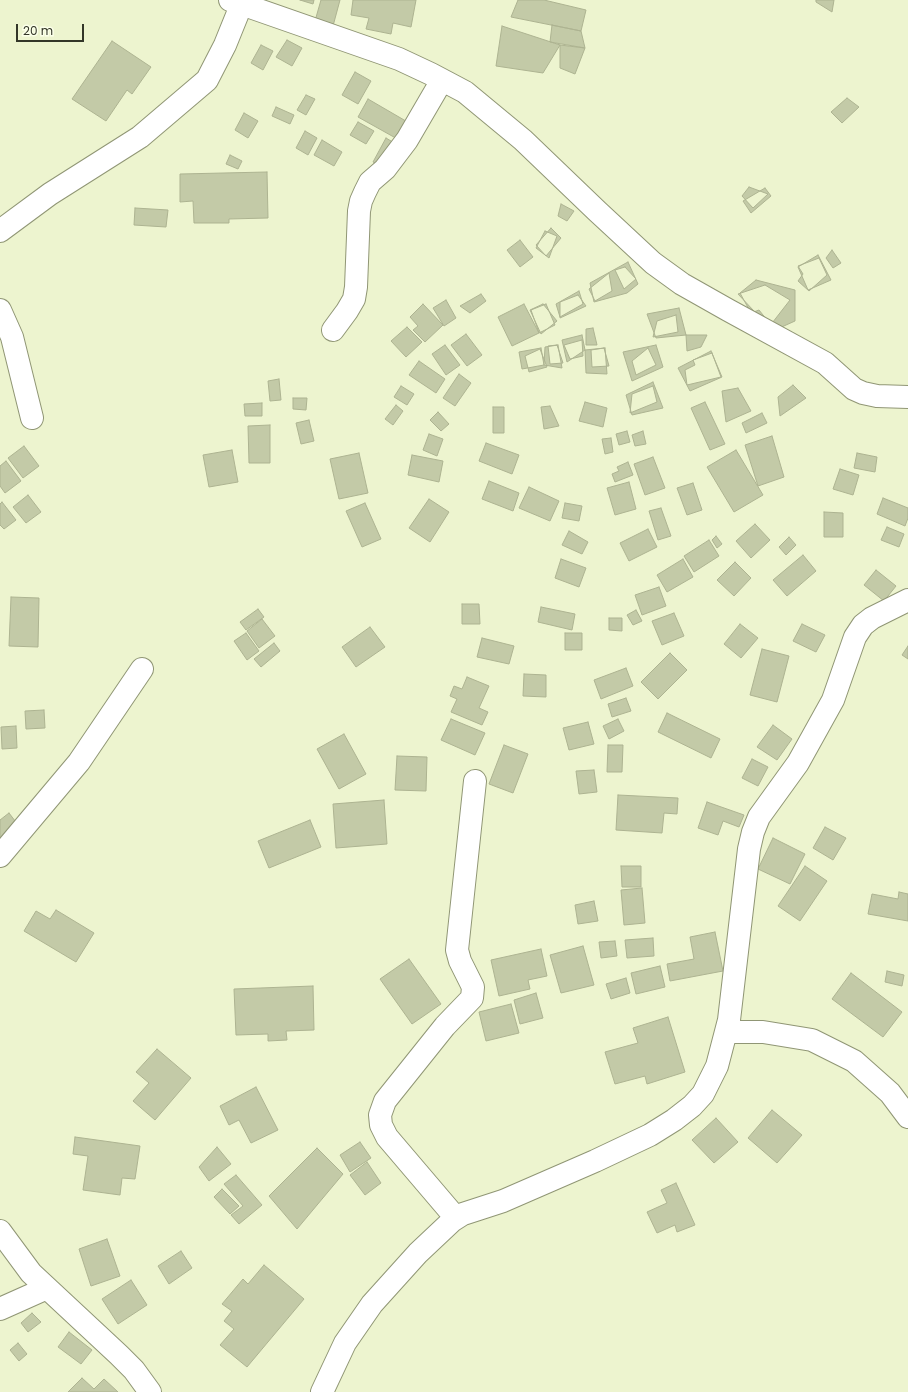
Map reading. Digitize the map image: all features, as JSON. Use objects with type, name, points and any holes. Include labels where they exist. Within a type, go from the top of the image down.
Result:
[{"type":"street","points":[[0,231],[50,194],[140,137],[208,80],[225,45],[236,2],[399,59],[465,92],[523,140],[653,263],[682,284],[825,363],[854,389],[877,396],[908,397]]},
{"type":"street","points":[[333,330],[354,299],[356,287],[359,211],[364,192],[370,182],[385,169],[407,140],[442,80]]},
{"type":"street","points":[[0,310],[12,337],[32,418]]},
{"type":"street","points":[[322,1392],[346,1343],[372,1304],[418,1253],[456,1218],[463,1214],[502,1201],[595,1161],[650,1134],[674,1120],[692,1106],[703,1094],[717,1066],[730,1020],[752,832],[760,817],[798,763],[833,700],[855,637],[863,626],[872,618],[908,600]]},
{"type":"street","points":[[0,856],[79,762],[142,669]]},
{"type":"street","points":[[456,1218],[387,1137],[381,1125],[380,1115],[385,1101],[445,1026],[472,998],[472,987],[460,961],[457,950],[475,781]]},
{"type":"street","points":[[726,1032],[763,1032],[812,1040],[854,1061],[890,1092],[908,1117]]},
{"type":"street","points":[[0,1231],[31,1273],[119,1355],[134,1370],[150,1392]]},
{"type":"street","points":[[0,1309],[47,1288]]},
{"type":"building","points":[[300,0],[314,0],[313,4]]},
{"type":"building","points":[[321,0],[340,0],[333,26],[315,21]]},
{"type":"building","points":[[353,0],[416,0],[411,27],[393,23],[391,34],[366,29],[369,18],[351,15]]},
{"type":"building","points":[[518,0],[544,0],[586,10],[581,31],[511,17]]},
{"type":"building","points":[[816,0],[834,0],[832,12],[816,2]]},
{"type":"building","points":[[552,25],[581,31],[585,48],[550,42]]},
{"type":"building","points":[[502,26],[560,45],[543,73],[496,66]]},
{"type":"building","points":[[287,40],[302,48],[292,66],[276,57]]},
{"type":"building","points":[[112,41],[151,67],[132,94],[127,90],[106,121],[72,99]]},
{"type":"building","points":[[261,45],[273,51],[263,70],[251,63]]},
{"type":"building","points":[[560,45],[585,48],[575,74],[560,68]]},
{"type":"building","points":[[355,72],[371,81],[358,104],[342,95]]},
{"type":"building","points":[[306,95],[315,99],[306,115],[297,110]]},
{"type":"building","points":[[847,98],[859,107],[842,123],[831,112]]},
{"type":"building","points":[[368,99],[411,124],[401,141],[358,117]]},
{"type":"building","points":[[276,107],[294,115],[290,124],[272,116]]},
{"type":"building","points":[[244,113],[258,121],[248,138],[235,130]]},
{"type":"building","points":[[358,122],[374,131],[366,144],[350,135]]},
{"type":"building","points":[[305,131],[317,138],[308,155],[296,148]]},
{"type":"building","points":[[386,138],[396,144],[383,168],[373,162]]},
{"type":"building","points":[[322,140],[342,152],[334,166],[314,155]]},
{"type":"building","points":[[230,155],[242,161],[238,169],[226,164]]},
{"type":"building","points":[[267,172],[268,218],[229,219],[229,223],[194,223],[193,201],[180,202],[180,174]]},
{"type":"building","points":[[749,187],[768,194],[753,208],[742,196]]},
{"type":"building","points":[[765,188],[771,196],[751,213],[743,201]]},
{"type":"building","points":[[561,204],[574,211],[567,221],[558,216]]},
{"type":"building","points":[[135,208],[168,210],[166,227],[134,225]]},
{"type":"building","points":[[551,228],[561,238],[546,256],[536,245]]},
{"type":"building","points":[[545,231],[557,236],[549,258],[536,248]]},
{"type":"building","points":[[520,240],[533,257],[520,267],[507,250]]},
{"type":"building","points":[[832,250],[841,263],[833,268],[826,258]]},
{"type":"building","points":[[818,255],[831,280],[808,290],[798,267]]},
{"type":"building","points":[[819,258],[827,275],[809,291],[798,281],[803,274],[798,266]]},
{"type":"building","points":[[628,262],[638,284],[627,293],[594,302],[590,283]]},
{"type":"building","points":[[625,267],[636,279],[624,289],[615,270]]},
{"type":"building","points":[[609,273],[612,291],[595,301],[589,289]]},
{"type":"building","points":[[756,280],[795,290],[795,321],[775,330],[759,310],[751,313],[740,293]]},
{"type":"building","points":[[765,285],[790,300],[769,327],[738,294]]},
{"type":"building","points":[[579,291],[583,304],[560,317],[556,304]]},
{"type":"building","points":[[481,294],[486,301],[470,313],[460,306]]},
{"type":"building","points":[[578,295],[586,306],[560,318],[560,302]]},
{"type":"building","points":[[446,300],[456,318],[444,326],[433,308]]},
{"type":"building","points":[[423,304],[443,325],[425,342],[413,330],[418,326],[410,317]]},
{"type":"building","points":[[524,304],[539,333],[512,346],[498,317]]},
{"type":"building","points":[[543,304],[557,321],[541,334],[530,310]]},
{"type":"building","points":[[546,304],[555,325],[539,333],[531,310]]},
{"type":"building","points":[[679,308],[686,335],[656,338],[647,314]]},
{"type":"building","points":[[676,315],[678,332],[653,337],[657,321]]},
{"type":"building","points":[[407,327],[422,342],[406,357],[391,341]]},
{"type":"building","points":[[593,328],[597,345],[586,345],[586,329]]},
{"type":"building","points":[[466,334],[482,355],[467,366],[451,345]]},
{"type":"building","points":[[582,335],[585,350],[567,362],[562,340]]},
{"type":"building","points":[[686,335],[707,335],[701,347],[687,351]]},
{"type":"building","points":[[582,340],[583,356],[570,359],[564,345]]},
{"type":"building","points":[[445,345],[460,365],[446,375],[432,354]]},
{"type":"building","points":[[557,345],[563,363],[550,364],[548,346]]},
{"type":"building","points":[[558,345],[562,368],[544,365],[545,347]]},
{"type":"building","points":[[656,345],[663,367],[632,381],[623,352]]},
{"type":"building","points":[[541,348],[544,365],[522,369],[519,352]]},
{"type":"building","points":[[604,348],[609,366],[592,367],[591,350]]},
{"type":"building","points":[[605,348],[607,374],[586,373],[585,350]]},
{"type":"building","points":[[648,348],[656,365],[636,375],[632,361]]},
{"type":"building","points":[[540,349],[547,367],[529,372],[525,356]]},
{"type":"building","points":[[711,351],[722,377],[690,391],[678,368]]},
{"type":"building","points":[[712,353],[721,377],[687,385],[685,370],[695,365],[693,360]]},
{"type":"building","points":[[419,361],[445,379],[436,393],[409,375]]},
{"type":"building","points":[[459,374],[471,383],[455,406],[443,398]]},
{"type":"building","points":[[279,379],[281,400],[270,401],[268,381]]},
{"type":"building","points":[[653,382],[663,408],[632,415],[626,395]]},
{"type":"building","points":[[793,385],[806,398],[780,416],[778,397]]},
{"type":"building","points":[[401,386],[414,394],[407,405],[394,397]]},
{"type":"building","points":[[653,386],[657,402],[630,413],[632,394]]},
{"type":"building","points":[[738,388],[751,411],[726,422],[722,391]]},
{"type":"building","points":[[293,398],[307,398],[306,410],[293,409]]},
{"type":"building","points":[[585,402],[607,408],[603,427],[579,421]]},
{"type":"building","points":[[705,402],[725,444],[710,450],[691,408]]},
{"type":"building","points":[[262,403],[262,416],[245,416],[244,404]]},
{"type":"building","points":[[396,405],[403,411],[393,425],[385,419]]},
{"type":"building","points":[[550,406],[559,426],[544,429],[541,407]]},
{"type":"building","points":[[493,407],[504,407],[504,433],[493,433]]},
{"type":"building","points":[[438,412],[449,424],[441,431],[430,420]]},
{"type":"building","points":[[762,413],[767,423],[746,433],[742,423]]},
{"type":"building","points":[[309,420],[314,441],[301,444],[296,423]]},
{"type":"building","points":[[270,425],[270,463],[249,463],[248,426]]},
{"type":"building","points":[[627,431],[630,442],[619,445],[616,434]]},
{"type":"building","points":[[643,431],[646,444],[635,446],[632,435]]},
{"type":"building","points":[[429,434],[443,439],[437,456],[423,450]]},
{"type":"building","points":[[772,436],[784,477],[758,486],[745,445]]},
{"type":"building","points":[[611,438],[613,452],[605,454],[602,439]]},
{"type":"building","points":[[486,443],[519,455],[512,474],[479,461]]},
{"type":"building","points":[[24,446],[39,466],[23,478],[8,458]]},
{"type":"building","points":[[232,450],[238,482],[209,487],[203,455]]},
{"type":"building","points":[[736,450],[763,495],[734,512],[707,467]]},
{"type":"building","points":[[359,453],[368,493],[339,499],[330,459]]},
{"type":"building","points":[[857,453],[877,457],[875,472],[854,468]]},
{"type":"building","points":[[412,455],[443,461],[439,482],[408,475]]},
{"type":"building","points":[[653,457],[665,488],[645,495],[634,464]]},
{"type":"building","points":[[6,461],[21,481],[5,493],[0,486],[0,466]]},
{"type":"building","points":[[628,462],[633,475],[615,482],[612,474],[619,471],[617,467]]},
{"type":"building","points":[[840,469],[859,475],[853,495],[833,489]]},
{"type":"building","points":[[489,481],[519,493],[513,511],[482,499]]},
{"type":"building","points":[[629,482],[636,509],[615,515],[607,488]]},
{"type":"building","points":[[693,483],[702,510],[687,515],[677,488]]},
{"type":"building","points":[[529,487],[559,501],[550,521],[519,508]]},
{"type":"building","points":[[28,495],[41,512],[26,523],[13,507]]},
{"type":"building","points":[[883,498],[908,508],[908,518],[905,526],[877,514]]},
{"type":"building","points":[[429,499],[449,512],[430,542],[409,528]]},
{"type":"building","points":[[2,502],[16,520],[4,529],[0,525],[0,504]]},
{"type":"building","points":[[365,503],[381,539],[362,547],[346,511]]},
{"type":"building","points":[[565,503],[582,506],[579,521],[562,518]]},
{"type":"building","points":[[661,508],[671,536],[658,540],[649,511]]},
{"type":"building","points":[[824,512],[843,513],[843,537],[824,537]]},
{"type":"building","points":[[755,524],[770,540],[751,558],[736,541]]},
{"type":"building","points":[[887,527],[904,534],[899,547],[881,540]]},
{"type":"building","points":[[648,529],[657,547],[629,561],[620,543]]},
{"type":"building","points":[[569,531],[588,542],[582,554],[562,545]]},
{"type":"building","points":[[716,536],[722,544],[717,548],[712,540]]},
{"type":"building","points":[[789,537],[796,545],[786,555],[779,547]]},
{"type":"building","points":[[709,540],[719,556],[694,572],[684,556]]},
{"type":"building","points":[[803,555],[816,571],[787,596],[773,580]]},
{"type":"building","points":[[561,559],[586,568],[579,587],[555,578]]},
{"type":"building","points":[[683,559],[693,577],[667,592],[657,575]]},
{"type":"building","points":[[735,562],[751,578],[734,596],[717,580]]},
{"type":"building","points":[[876,570],[896,586],[884,601],[864,585]]},
{"type":"building","points":[[659,587],[666,606],[642,615],[635,595]]},
{"type":"building","points":[[11,597],[39,598],[38,647],[9,646]]},
{"type":"building","points":[[462,604],[479,604],[480,624],[462,624]]},
{"type":"building","points":[[541,607],[575,614],[572,630],[538,622]]},
{"type":"building","points":[[258,609],[264,617],[246,630],[240,622]]},
{"type":"building","points":[[636,610],[642,621],[633,625],[627,615]]},
{"type":"building","points":[[674,613],[684,636],[662,645],[652,621]]},
{"type":"building","points":[[609,618],[622,618],[622,631],[609,630]]},
{"type":"building","points":[[262,619],[275,636],[259,648],[247,631]]},
{"type":"building","points":[[740,624],[758,638],[741,658],[724,644]]},
{"type":"building","points":[[802,624],[825,635],[816,652],[793,641]]},
{"type":"building","points":[[370,627],[385,647],[356,667],[342,647]]},
{"type":"building","points":[[246,633],[259,651],[247,660],[234,641]]},
{"type":"building","points":[[565,633],[582,633],[582,650],[565,650]]},
{"type":"building","points":[[482,638],[514,646],[509,664],[477,657]]},
{"type":"building","points":[[274,643],[280,651],[261,667],[254,659]]},
{"type":"building","points":[[908,646],[908,659],[902,655]]},
{"type":"building","points":[[762,649],[789,656],[777,702],[750,695]]},
{"type":"building","points":[[670,653],[687,670],[658,699],[641,682]]},
{"type":"building","points":[[626,668],[633,686],[601,699],[594,680]]},
{"type":"building","points":[[524,674],[546,675],[546,697],[523,696]]},
{"type":"building","points":[[467,677],[489,686],[479,708],[488,712],[482,725],[451,712],[457,699],[450,696],[454,686],[462,689]]},
{"type":"building","points":[[626,698],[631,711],[612,717],[608,704]]},
{"type":"building","points":[[44,710],[45,728],[26,729],[25,711]]},
{"type":"building","points":[[667,713],[720,739],[711,758],[658,732]]},
{"type":"building","points":[[451,719],[485,733],[475,755],[441,740]]},
{"type":"building","points":[[618,719],[624,731],[609,739],[603,726]]},
{"type":"building","points":[[588,722],[594,744],[569,750],[563,728]]},
{"type":"building","points":[[773,725],[792,739],[777,760],[757,747]]},
{"type":"building","points":[[16,726],[17,748],[2,749],[1,727]]},
{"type":"building","points":[[344,734],[366,774],[339,789],[317,749]]},
{"type":"building","points":[[504,745],[528,754],[513,793],[489,784]]},
{"type":"building","points":[[608,745],[623,745],[622,772],[607,772]]},
{"type":"building","points":[[397,756],[427,757],[426,791],[395,790]]},
{"type":"building","points":[[752,759],[768,767],[758,786],[742,778]]},
{"type":"building","points":[[594,770],[597,792],[579,794],[576,771]]},
{"type":"building","points":[[618,795],[678,798],[677,814],[664,813],[662,833],[616,830]]},
{"type":"building","points":[[384,800],[387,844],[336,848],[333,804]]},
{"type":"building","points":[[707,802],[744,815],[739,827],[723,821],[718,835],[698,828]]},
{"type":"building","points":[[9,813],[22,830],[0,846],[0,820]]},
{"type":"building","points":[[310,820],[321,847],[269,868],[258,841]]},
{"type":"building","points":[[825,827],[846,838],[833,860],[813,848]]},
{"type":"building","points":[[773,838],[805,854],[790,884],[758,869]]},
{"type":"building","points":[[621,866],[641,866],[641,887],[622,887]]},
{"type":"building","points":[[805,866],[827,881],[800,921],[778,906]]},
{"type":"building","points":[[642,888],[645,923],[624,925],[621,890]]},
{"type":"building","points":[[899,892],[908,894],[908,921],[868,914],[872,894],[898,899]]},
{"type":"building","points":[[594,901],[598,921],[578,924],[575,905]]},
{"type":"building","points":[[56,910],[94,933],[76,962],[24,931],[36,911],[50,919]]},
{"type":"building","points":[[715,932],[723,971],[670,981],[667,964],[694,959],[690,937]]},
{"type":"building","points":[[653,938],[654,956],[627,958],[625,940]]},
{"type":"building","points":[[615,941],[617,956],[601,958],[599,942]]},
{"type":"building","points":[[583,946],[594,985],[561,993],[550,955]]},
{"type":"building","points":[[541,949],[547,976],[528,980],[530,989],[499,996],[491,960]]},
{"type":"building","points":[[409,959],[441,1004],[412,1024],[380,979]]},
{"type":"building","points":[[660,966],[665,987],[636,994],[631,973]]},
{"type":"building","points":[[887,971],[904,975],[902,986],[885,982]]},
{"type":"building","points":[[851,973],[902,1012],[883,1037],[832,999]]},
{"type":"building","points":[[626,978],[630,993],[611,999],[606,984]]},
{"type":"building","points":[[313,986],[314,1030],[286,1031],[287,1040],[268,1041],[268,1034],[236,1035],[234,989]]},
{"type":"building","points":[[536,993],[543,1018],[520,1024],[514,1000]]},
{"type":"building","points":[[511,1004],[519,1033],[486,1041],[479,1012]]},
{"type":"building","points":[[668,1017],[685,1072],[647,1084],[645,1076],[615,1084],[605,1052],[638,1043],[633,1028]]},
{"type":"building","points":[[157,1049],[191,1078],[155,1120],[133,1101],[149,1083],[136,1072]]},
{"type":"building","points":[[256,1087],[278,1130],[251,1143],[239,1120],[229,1125],[220,1106]]},
{"type":"building","points":[[772,1110],[802,1135],[777,1163],[748,1138]]},
{"type":"building","points":[[716,1118],[738,1142],[714,1163],[692,1140]]},
{"type":"building","points":[[75,1137],[140,1146],[135,1179],[122,1178],[120,1195],[83,1190],[88,1156],[73,1154]]},
{"type":"building","points":[[360,1142],[371,1158],[350,1172],[340,1155]]},
{"type":"building","points":[[217,1147],[231,1164],[209,1181],[199,1167]]},
{"type":"building","points":[[317,1148],[343,1174],[297,1229],[269,1196]]},
{"type":"building","points":[[367,1162],[381,1183],[365,1195],[350,1175]]},
{"type":"building","points":[[236,1175],[262,1205],[239,1224],[231,1215],[243,1206],[224,1184]]},
{"type":"building","points":[[676,1183],[695,1225],[677,1232],[675,1225],[657,1233],[647,1212],[667,1203],[661,1190]]},
{"type":"building","points":[[222,1189],[239,1206],[230,1214],[214,1197]]},
{"type":"building","points":[[107,1239],[120,1276],[91,1286],[79,1249]]},
{"type":"building","points":[[181,1251],[192,1268],[169,1284],[158,1266]]},
{"type":"building","points":[[264,1265],[304,1299],[247,1367],[220,1345],[234,1329],[224,1321],[232,1311],[222,1304],[243,1279],[248,1284]]},
{"type":"building","points":[[131,1280],[147,1305],[118,1324],[102,1299]]},
{"type":"building","points":[[32,1313],[41,1322],[28,1332],[21,1323]]},
{"type":"building","points":[[69,1332],[92,1350],[81,1364],[58,1347]]},
{"type":"building","points":[[18,1343],[27,1354],[19,1361],[10,1350]]},
{"type":"building","points":[[82,1378],[94,1389],[104,1379],[118,1392],[68,1392]]}]
